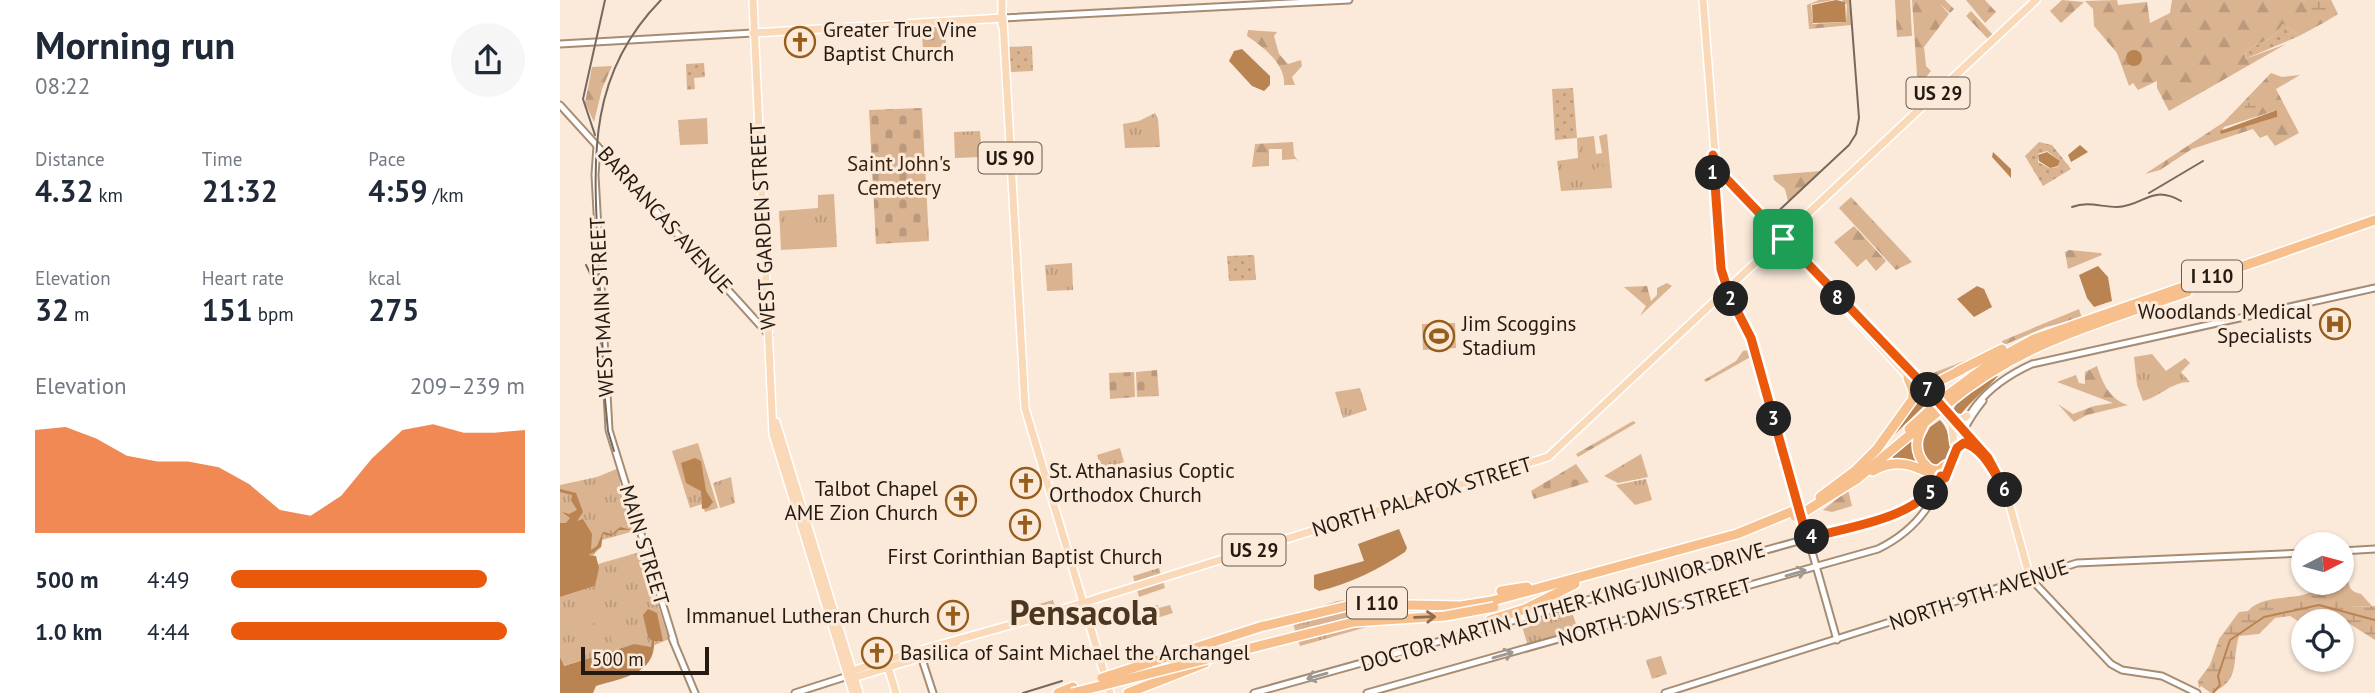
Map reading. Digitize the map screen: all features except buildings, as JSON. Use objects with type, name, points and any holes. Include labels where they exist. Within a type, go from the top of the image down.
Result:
[{"type":"highway","name":"I 110","points":[[1062,692],[1263,626],[1355,604],[1493,604],[1737,534],[1794,513],[1853,482],[1944,402],[2007,352],[2078,324],[2357,226],[2375,224]]},
{"type":"highway","name":"I 110","points":[[1944,402],[2021,353],[2375,224]]},
{"type":"highway","points":[[1950,418],[1951,405],[2008,363],[2131,312]]},
{"type":"highway","points":[[1820,497],[1851,474],[1877,449],[1923,389],[2020,340],[2078,324]]},
{"type":"highway","points":[[1913,400],[1913,378],[1931,382],[1961,370]]},
{"type":"highway","name":"I 110","points":[[1805,508],[1862,469],[1932,414]]},
{"type":"highway","points":[[1932,414],[1919,432],[1917,447],[1921,460],[1938,476]]},
{"type":"highway","points":[[1853,482],[1892,463],[1909,464],[1938,476]]},
{"type":"highway","points":[[1934,489],[1938,471],[1946,465]]},
{"type":"highway","name":"I 110","points":[[1062,692],[1365,620],[1445,616],[1575,584],[1612,571]]},
{"type":"highway","points":[[1501,591],[1594,574]]},
{"type":"highway","points":[[1490,620],[1525,609],[1575,584]]},
{"type":"highway","points":[[1104,671],[1263,626]]},
{"type":"highway","points":[[1128,693],[1171,675],[1282,639]]},
{"type":"main road","name":"WEST GARDEN STREET","points":[[751,0],[773,434],[852,675]]},
{"type":"main road","name":"US 90","points":[[1002,0],[1024,402]]},
{"type":"main road","points":[[560,44],[1349,0]]},
{"type":"main road","points":[[1703,0],[1720,265],[1728,291],[1753,343],[1836,641]]},
{"type":"main road","name":"NORTH PALAFOX STREET","points":[[852,675],[1030,618],[1046,620],[1057,611],[1544,459],[1728,291],[2036,0]]},
{"type":"main road","name":"US 90","points":[[1003,20],[1024,402],[1111,693]]},
{"type":"main road","name":"BARRANCAS AVENUE","points":[[560,105],[769,335]]},
{"type":"main road","name":"WEST MAIN STREET","points":[[597,146],[595,175],[609,425],[620,466]]},
{"type":"main road","points":[[1713,155],[1718,171],[1716,201]]},
{"type":"main road","points":[[1718,171],[1993,465],[2005,490],[2038,587],[2105,659],[2117,668],[2162,676],[2197,693]]},
{"type":"main road","points":[[1938,476],[1956,446],[1967,416],[1980,399],[1997,385],[2032,364],[2375,288]]},
{"type":"main road","points":[[1962,432],[1997,385]]},
{"type":"main road","points":[[1950,418],[1960,420],[1967,416]]},
{"type":"main road","points":[[1950,418],[1956,446]]},
{"type":"main road","points":[[1962,432],[1987,462],[2005,490]]},
{"type":"main road","points":[[1938,476],[1956,446],[1970,444]]},
{"type":"main road","name":"MAIN STREET","points":[[620,466],[622,484],[674,641]]},
{"type":"main road","name":"MAIN STREET","points":[[620,466],[674,641]]},
{"type":"main road","name":"NORTH DAVIS STREET","points":[[1367,693],[1878,549],[1917,520],[1930,506],[1938,476]]},
{"type":"main road","name":"DOCTOR MARTIN LUTHER KING JUNIOR DRIVE","points":[[1254,693],[1904,511],[1921,502],[1934,489]]},
{"type":"main road","points":[[1904,511],[1916,511],[1917,520]]},
{"type":"main road","points":[[2354,551],[2375,550]]},
{"type":"main road","name":"NORTH 9TH AVENUE","points":[[1665,693],[1836,641],[2034,576],[2091,561],[2291,553]]},
{"type":"main road","points":[[674,641],[695,693]]},
{"type":"main road","points":[[920,654],[933,693]]},
{"type":"main road","points":[[887,664],[896,693]]},
{"type":"main road","points":[[795,693],[852,675]]},
{"type":"main road","points":[[852,675],[853,693]]},
{"type":"main road","points":[[852,675],[859,693]]},
{"type":"green space","points":[[1819,0],[1833,0],[1811,4],[1813,24],[1846,22],[1847,5],[1842,0],[1849,0],[1851,25],[1809,29],[1807,5]]},
{"type":"green space","points":[[1895,0],[1910,0],[1912,36],[1897,37]]},
{"type":"green space","points":[[1912,0],[1945,0],[1954,9],[1950,13],[1940,4],[1949,14],[1924,47],[1926,66],[1931,71],[1922,82],[1917,75]]},
{"type":"green space","points":[[1966,0],[1985,0],[1996,12],[1985,23]]},
{"type":"green space","points":[[2062,0],[2084,2],[2061,23],[2050,11]]},
{"type":"green space","points":[[2117,0],[2118,5],[2147,2],[2150,23],[2170,13],[2172,0],[2304,0],[2325,22],[2299,36],[2283,24],[2273,37],[2246,50],[2245,59],[2286,44],[2169,111],[2157,88],[2157,81],[2138,90],[2133,83],[2129,86],[2117,53],[2094,26],[2093,9],[2085,1]]},
{"type":"green space","points":[[2304,0],[2331,0],[2338,14],[2325,22],[2310,12]]},
{"type":"green space","points":[[1971,11],[1994,36],[1989,40],[1966,16]]},
{"type":"green space","points":[[945,24],[946,47],[923,48],[921,25]]},
{"type":"green space","points":[[2283,24],[2299,36],[2245,59],[2246,50],[2273,37]]},
{"type":"green space","points":[[1248,30],[1277,32],[1274,36],[1279,54],[1288,64],[1301,60],[1302,66],[1292,77],[1295,85],[1284,85],[1284,77],[1277,63],[1247,36]]},
{"type":"green space","points":[[1032,46],[1033,71],[1009,72],[1007,47]]},
{"type":"green space","points":[[704,63],[705,77],[694,78],[695,89],[687,90],[686,64]]},
{"type":"green space","points":[[612,66],[602,89],[594,122],[585,103],[592,67]]},
{"type":"green space","points":[[2271,73],[2282,77],[2300,75],[2276,89],[2299,133],[2275,146],[2267,135],[2260,138],[2253,129],[2192,149],[2160,170],[2145,174],[2224,122]],"holes":[[[2277,110],[2277,117],[2221,133],[2224,127]]]},
{"type":"green space","points":[[1573,88],[1577,138],[1555,140],[1552,89]]},
{"type":"green space","points":[[2271,97],[2261,108],[2240,116],[2246,104]]},
{"type":"green space","name":"Saint John's Cemetery","points":[[922,108],[929,241],[876,244],[869,110]]},
{"type":"green space","points":[[1155,113],[1160,147],[1125,148],[1123,124],[1139,121]]},
{"type":"green space","points":[[707,118],[708,144],[680,145],[678,120]]},
{"type":"green space","points":[[980,131],[982,157],[955,158],[954,132]]},
{"type":"green space","points":[[1607,134],[1612,188],[1561,191],[1557,161],[1578,158],[1577,138],[1594,136],[1596,154],[1602,153],[1599,136]]},
{"type":"green space","points":[[980,135],[980,155],[960,156],[958,136]]},
{"type":"green space","points":[[1293,142],[1294,155],[1299,162],[1296,159],[1282,160],[1282,149],[1269,149],[1269,166],[1252,167],[1255,144]]},
{"type":"green space","points":[[2039,142],[2052,145],[2071,169],[2043,186],[2025,156]],"holes":[[[2047,151],[2060,161],[2058,167],[2049,168],[2038,162],[2038,154]]]},
{"type":"green space","points":[[1603,165],[1604,180],[1589,181],[1593,170]]},
{"type":"green space","points":[[1821,171],[1788,201],[1785,189],[1774,180],[1773,175]]},
{"type":"green space","points":[[834,194],[837,247],[781,250],[779,211],[818,208],[818,195]]},
{"type":"green space","points":[[1851,197],[1912,262],[1896,270],[1839,208]]},
{"type":"green space","points":[[810,213],[811,243],[792,243],[790,214]]},
{"type":"green space","points":[[1854,226],[1886,261],[1876,271],[1866,259],[1857,267],[1834,242]]},
{"type":"green space","points":[[2069,250],[2102,255],[2068,269],[2065,252]]},
{"type":"green space","points":[[1254,255],[1256,280],[1229,281],[1227,256]]},
{"type":"green space","points":[[1072,263],[1073,290],[1047,291],[1045,265]]},
{"type":"green space","points":[[1667,283],[1672,286],[1640,316],[1646,306],[1624,287],[1647,286],[1651,301],[1657,295],[1657,288]]},
{"type":"green space","points":[[2079,309],[2082,318],[2046,327],[2004,345],[2002,341]]},
{"type":"green space","name":"Jim Scoggins Stadium","points":[[1455,323],[1456,348],[1423,350],[1422,324]]},
{"type":"green space","points":[[1752,349],[1754,355],[1706,382],[1704,380],[1736,361],[1743,351]]},
{"type":"green space","points":[[2152,354],[2166,371],[2185,358],[2190,363],[2181,372],[2190,382],[2177,384],[2143,401],[2137,385],[2134,357]]},
{"type":"green space","points":[[1980,355],[1982,357],[1927,381],[1920,378]]},
{"type":"green space","points":[[2097,366],[2108,391],[2128,405],[2087,415],[2074,422],[2058,404],[2073,414],[2094,406],[2113,403],[2057,382],[2076,375],[2079,383],[2085,384],[2085,372]]},
{"type":"green space","points":[[1157,370],[1159,396],[1137,397],[1136,372]]},
{"type":"green space","points":[[1134,372],[1135,397],[1110,399],[1109,373]]},
{"type":"green space","points":[[1360,388],[1367,410],[1343,418],[1335,392]]},
{"type":"green space","points":[[1633,421],[1636,423],[1578,457],[1576,454]]},
{"type":"green space","points":[[698,443],[718,508],[705,512],[702,504],[690,508],[672,451]]},
{"type":"green space","points":[[1120,448],[1124,462],[1101,469],[1097,455]]},
{"type":"green space","points":[[1641,454],[1648,477],[1618,483],[1604,476]]},
{"type":"green space","points":[[1576,464],[1589,482],[1534,499],[1531,491]]},
{"type":"green space","points":[[619,468],[621,493],[634,531],[602,540],[601,547],[591,557],[588,547],[560,527],[560,485],[597,477]]},
{"type":"green space","points":[[731,477],[735,503],[720,508],[713,483]]},
{"type":"green space","points":[[1646,479],[1652,500],[1635,505],[1616,485]]},
{"type":"green space","points":[[1848,490],[1852,506],[1832,512],[1823,510]]},
{"type":"green space","points":[[640,552],[669,639],[648,648],[634,644],[563,666],[560,657],[560,597],[595,586],[598,564]]},
{"type":"green space","points":[[1159,568],[1165,588],[1139,597],[1133,576]]},
{"type":"green space","points":[[2354,592],[2361,594],[2372,606],[2349,607],[2333,595],[2354,595]]},
{"type":"green space","points":[[2337,595],[2350,607],[2375,606],[2375,640],[2354,627],[2354,609],[2291,609],[2291,617],[2275,618],[2259,634],[2239,636],[2234,669],[2221,688],[2211,693],[2201,686],[2199,688],[2198,681],[2210,665],[2219,639],[2239,612],[2248,611],[2262,602],[2298,596]]},
{"type":"green space","points":[[1366,598],[1374,625],[1300,646],[1291,617],[1337,601]]},
{"type":"green space","points":[[1053,600],[1059,620],[1036,628],[1029,607]]},
{"type":"green space","points":[[1157,605],[1159,608],[1170,605],[1173,613],[1147,621],[1143,609]]},
{"type":"green space","points":[[604,607],[616,614],[621,628],[618,630],[619,644],[601,647],[612,643],[606,618],[582,628],[590,646],[595,648],[586,649],[576,625],[591,616],[590,611]]},
{"type":"green space","points":[[1570,607],[1579,632],[1528,646],[1520,620]]},
{"type":"green space","points":[[1572,617],[1575,631],[1548,638],[1545,625]]},
{"type":"green space","points":[[1661,656],[1667,674],[1652,679],[1646,660]]},
{"type":"shaded area","points":[[1836,0],[1845,2],[1846,22],[1813,23],[1812,5]]},
{"type":"shaded area","points":[[1242,49],[1270,76],[1270,85],[1264,91],[1252,86],[1229,61],[1234,51]]},
{"type":"shaded area","points":[[2131,50],[2137,50],[2142,58],[2140,64],[2131,66],[2126,61],[2126,55]]},
{"type":"shaded area","points":[[2277,110],[2277,117],[2221,134],[2220,131]]},
{"type":"shaded area","points":[[2080,145],[2088,152],[2071,162],[2068,155]]},
{"type":"shaded area","points":[[1993,152],[2011,169],[2011,178],[1992,157]]},
{"type":"shaded area","points":[[2047,152],[2060,161],[2058,166],[2050,168],[2039,161],[2038,155]]},
{"type":"shaded area","points":[[2098,266],[2108,277],[2112,301],[2094,307],[2087,298],[2079,275]]},
{"type":"shaded area","points":[[1977,286],[1984,289],[1992,307],[1974,317],[1957,299]]},
{"type":"shaded area","points":[[1995,374],[1998,376],[1961,414],[1952,412],[1958,401]]},
{"type":"shaded area","points":[[1917,398],[1924,406],[1893,436],[1892,435]]},
{"type":"shaded area","points":[[1940,420],[1947,430],[1949,451],[1943,464],[1937,469],[1924,458],[1920,446],[1930,427]]},
{"type":"shaded area","points":[[1911,440],[1918,464],[1893,459],[1893,454]]},
{"type":"shaded area","points":[[695,458],[701,461],[706,491],[713,502],[708,508],[702,509],[701,491],[686,483],[681,463]]},
{"type":"shaded area","points":[[560,489],[576,493],[583,512],[577,521],[583,519],[592,534],[591,550],[597,546],[603,532],[612,534],[620,527],[632,530],[619,530],[611,536],[603,534],[601,547],[589,555],[596,556],[599,568],[595,586],[560,597],[560,523],[566,523],[570,518],[562,512],[569,514],[577,510],[571,500],[572,495],[560,492]]},
{"type":"shaded area","points":[[1399,529],[1407,548],[1405,552],[1353,580],[1319,591],[1314,588],[1314,575],[1364,561],[1358,544]]},
{"type":"shaded area","points":[[648,609],[657,613],[663,641],[654,641],[653,652],[643,668],[626,677],[596,686],[593,693],[560,693],[560,657],[564,666],[634,644],[651,647],[652,641],[648,637],[643,615]]},
{"type":"waterway","points":[[1927,502],[1931,497]]},
{"type":"waterway","points":[[2213,693],[2220,685],[2218,676],[2230,640],[2264,617],[2319,605],[2375,620]]},
{"type":"railway","points":[[595,135],[583,99],[605,0]]},
{"type":"railway","points":[[614,451],[608,431],[605,399],[596,214],[597,148],[608,86],[620,56],[637,28],[661,0]]},
{"type":"railway","points":[[1771,218],[1849,145],[1856,134],[1859,118],[1850,0]]},
{"type":"railway","points":[[2149,193],[2203,161]]},
{"type":"railway","points":[[2072,207],[2084,204],[2126,206],[2155,195],[2171,196],[2181,201]]},
{"type":"railway","points":[[586,265],[598,289]]},
{"type":"railway","points":[[1023,693],[1062,681]]},
{"type":"place","name":"Greater True Vine Baptist Church","points":[[800,42]]},
{"type":"place","name":"Woodlands Medical Specialists","points":[[2335,324]]},
{"type":"place","name":"Jim Scoggins Stadium","points":[[1439,336]]},
{"type":"place","name":"St. Athanasius Coptic Orthodox Church","points":[[1026,483]]},
{"type":"place","name":"Talbot Chapel AME Zion Church","points":[[961,501]]},
{"type":"place","name":"First Corinthian Baptist Church","points":[[1025,525]]},
{"type":"place","name":"Immanuel Lutheran Church","points":[[953,616]]},
{"type":"place","name":"Basilica of Saint Michael the Archangel","points":[[877,653]]},
{"type":"district","name":"Pensacola","points":[[1084,613]]},
{"type":"route","points":[[1713,155],[1716,167],[1721,173],[1783,239],[1851,312],[1894,352],[1950,415],[1993,465],[2005,490],[1983,457],[1970,444],[1964,443],[1957,448],[1945,478],[1941,476],[1926,498],[1910,508],[1807,538],[1751,338],[1730,297],[1720,265],[1713,155]]}]
